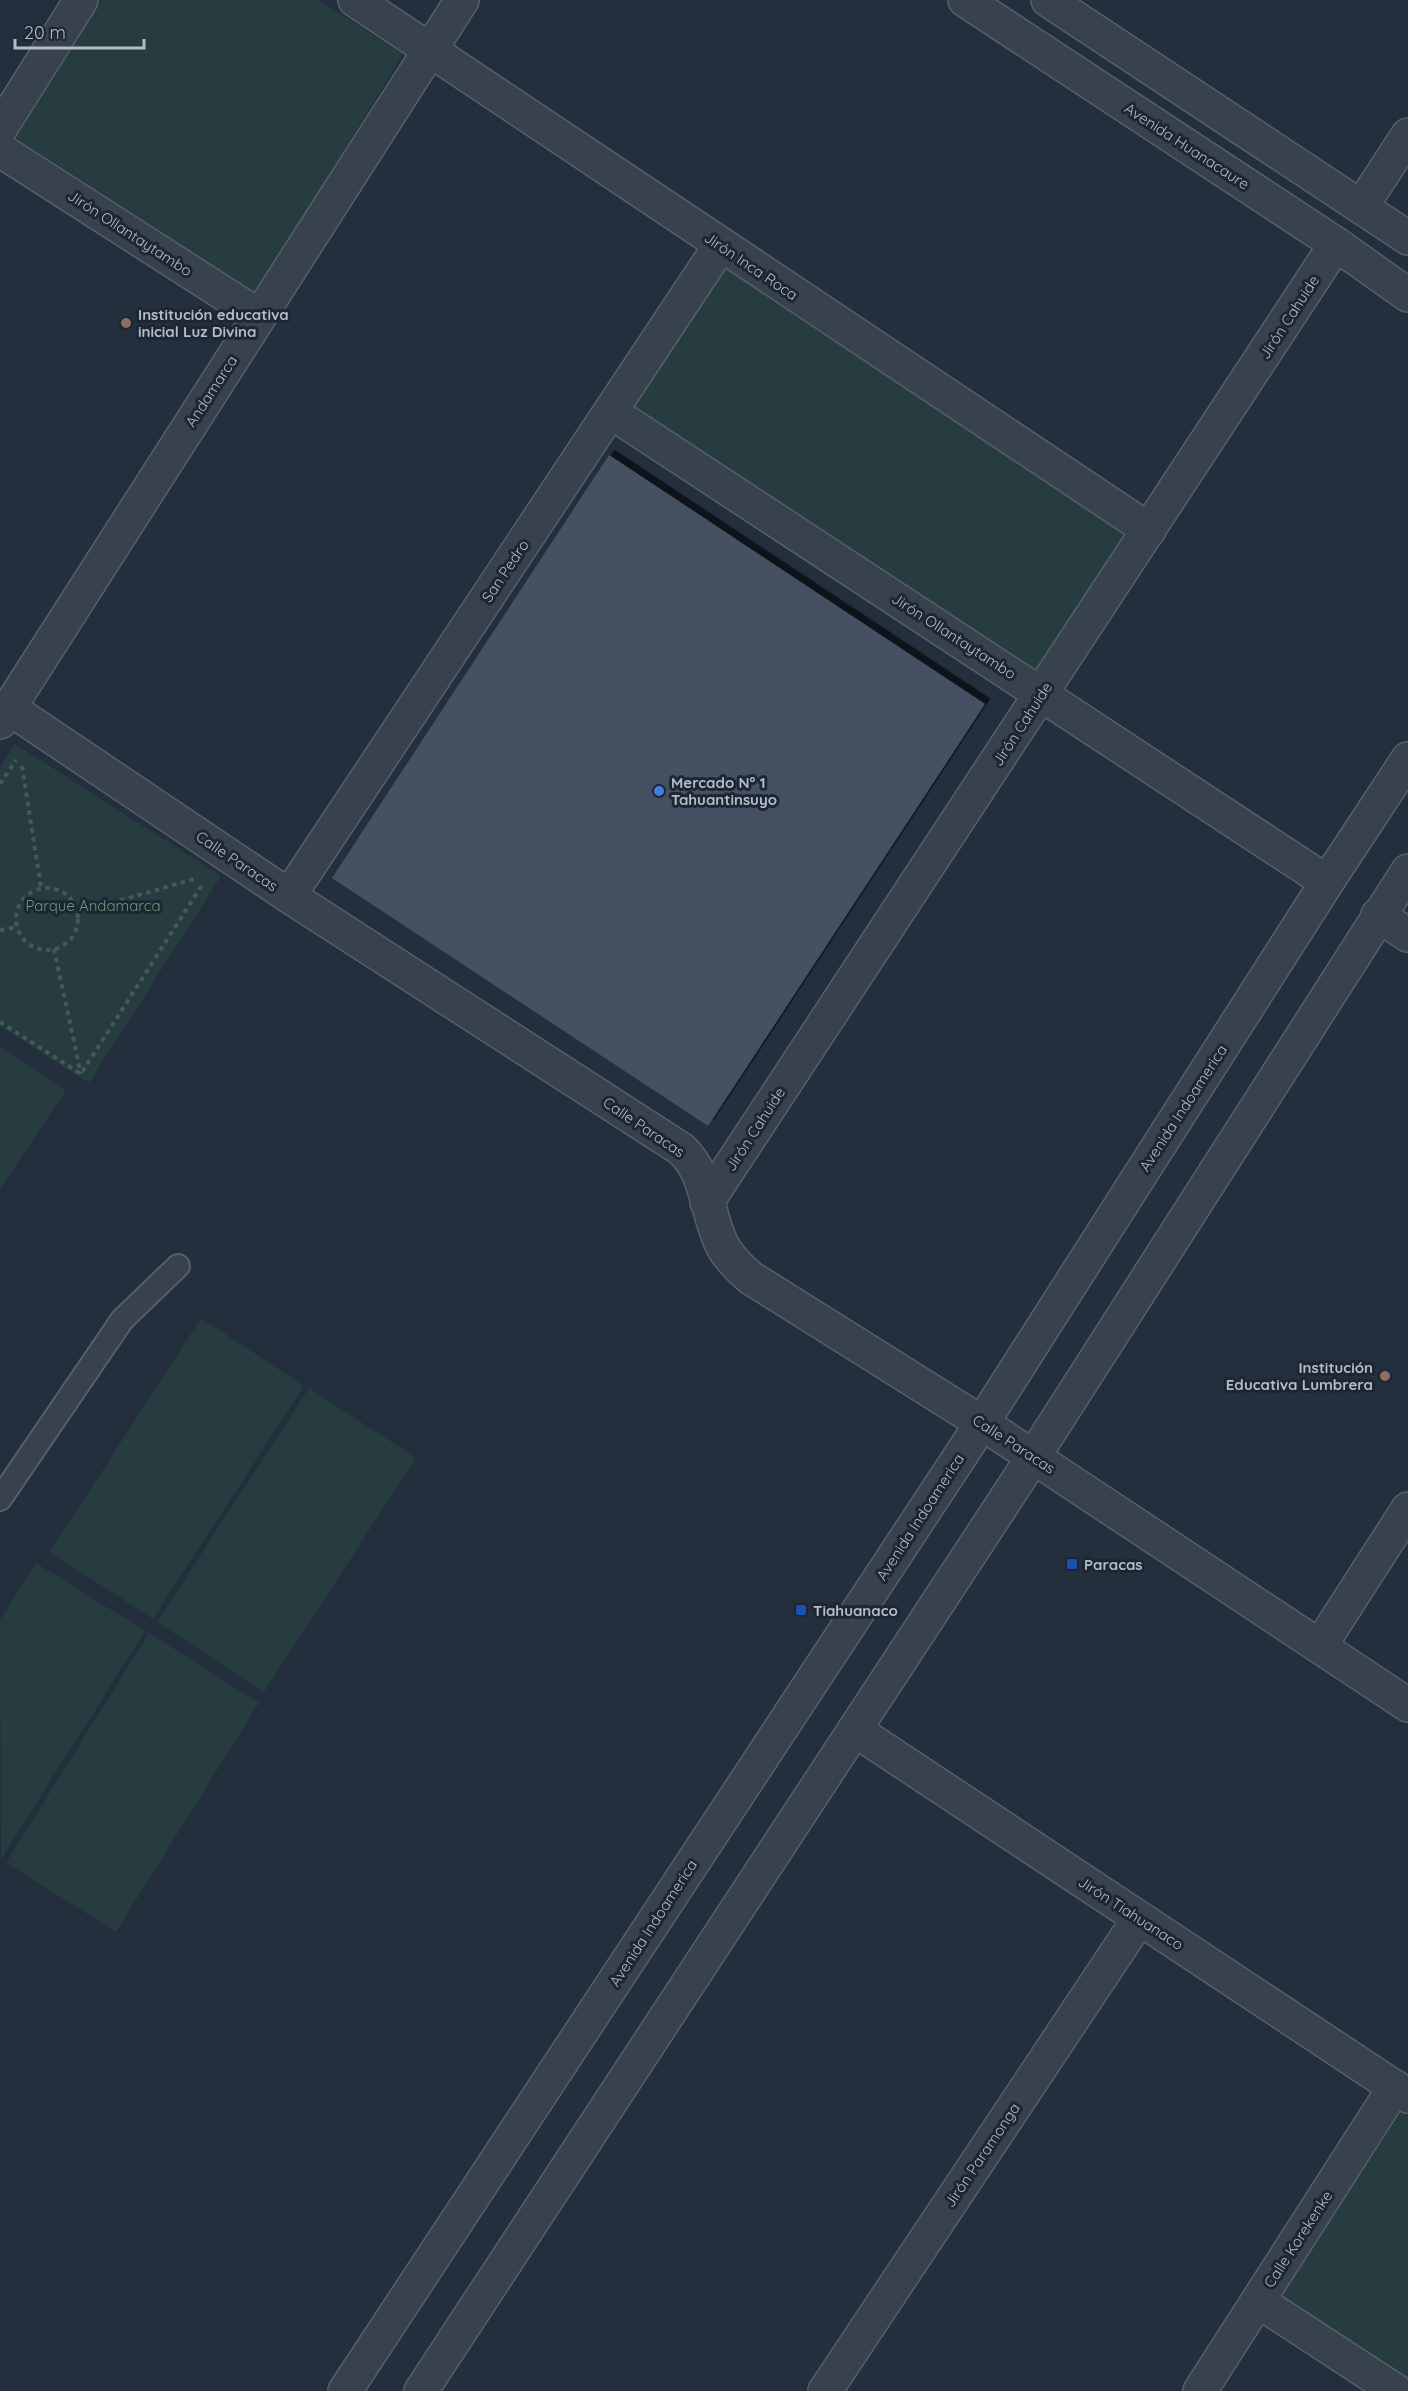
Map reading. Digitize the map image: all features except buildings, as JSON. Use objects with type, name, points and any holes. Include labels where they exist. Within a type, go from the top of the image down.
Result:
[{"type":"street","points":[[0,129],[81,0]]},
{"type":"street","name":"Jirón Inca Roca","points":[[354,0],[1149,530]]},
{"type":"street","name":"Andamarca","points":[[5,715],[462,0]]},
{"type":"street","name":"Avenida Huanacaure","points":[[965,0],[1336,244],[1408,295]]},
{"type":"street","points":[[1048,0],[1408,238]]},
{"type":"street","points":[[1361,207],[1408,135]]},
{"type":"street","name":"Jirón Ollantaytambo","points":[[0,150],[259,316]]},
{"type":"street","name":"Jirón Cahuide","points":[[707,1202],[1336,244]]},
{"type":"street","name":"San Pedro","points":[[289,896],[720,246]]},
{"type":"street","name":"Jirón Ollantaytambo","points":[[610,412],[1327,882]]},
{"type":"street","name":"Calle Paracas","points":[[5,715],[216,864],[289,896],[681,1149],[698,1168],[707,1202],[723,1246],[735,1264],[751,1278],[1034,1456],[1408,1704]]},
{"type":"street","name":"Avenida Indoamerica","points":[[345,2391],[982,1423],[1408,759]]},
{"type":"street","points":[[421,2391],[1034,1456],[1404,873]]},
{"type":"street","points":[[1378,915],[1408,935]]},
{"type":"street","points":[[1320,1646],[1408,1509]]},
{"type":"street","name":"Jirón Tiahuanaco","points":[[855,1730],[1401,2092]]},
{"type":"street","name":"Jirón Paramonga","points":[[825,2391],[1139,1918]]},
{"type":"street","name":"Calle Korekenke","points":[[1200,2391],[1258,2301],[1401,2092]]},
{"type":"street","points":[[1258,2301],[1396,2391]]},
{"type":"lane","points":[[0,1499],[122,1320],[178,1266]]},
{"type":"path","points":[[20,753],[41,888]]},
{"type":"path","points":[[77,913],[216,864]]},
{"type":"path","points":[[81,1074],[216,864]]},
{"type":"path","points":[[41,888],[53,888],[70,898],[77,913],[77,928],[72,938],[64,945],[54,949],[43,949],[25,940],[18,927],[16,913],[20,904],[34,891],[41,888]]},
{"type":"path","points":[[0,930],[18,927]]},
{"type":"path","points":[[54,949],[81,1074]]},
{"type":"path","points":[[0,1022],[81,1074]]},
{"type":"green space","points":[[102,0],[319,0],[403,54],[257,294],[16,138]]},
{"type":"green space","points":[[716,260],[1132,535],[1040,676],[624,403]]},
{"type":"green space","name":"Parque Andamarca","points":[[15,744],[221,876],[89,1083],[0,1026],[0,767]]},
{"type":"green space","points":[[0,1047],[66,1090],[0,1189]]},
{"type":"green space","points":[[201,1318],[304,1386],[153,1619],[50,1552]]},
{"type":"green space","points":[[309,1388],[416,1458],[264,1692],[157,1622]]},
{"type":"green space","points":[[36,1563],[145,1631],[1,1859],[0,1620]]},
{"type":"green space","points":[[149,1633],[259,1703],[116,1932],[6,1863]]},
{"type":"green space","points":[[1404,2108],[1408,2110],[1408,2388],[1277,2301]]},
{"type":"place","name":"Institución educativa inicial Luz Divina","points":[[126,323]]},
{"type":"place","name":"Mercado N° 1 Tahuantinsuyo","points":[[659,791]]},
{"type":"place","name":"Institución Educativa Lumbrera","points":[[1385,1376]]},
{"type":"place","name":"Paracas","points":[[1072,1564]]},
{"type":"place","name":"Tiahuanaco","points":[[801,1610]]}]
